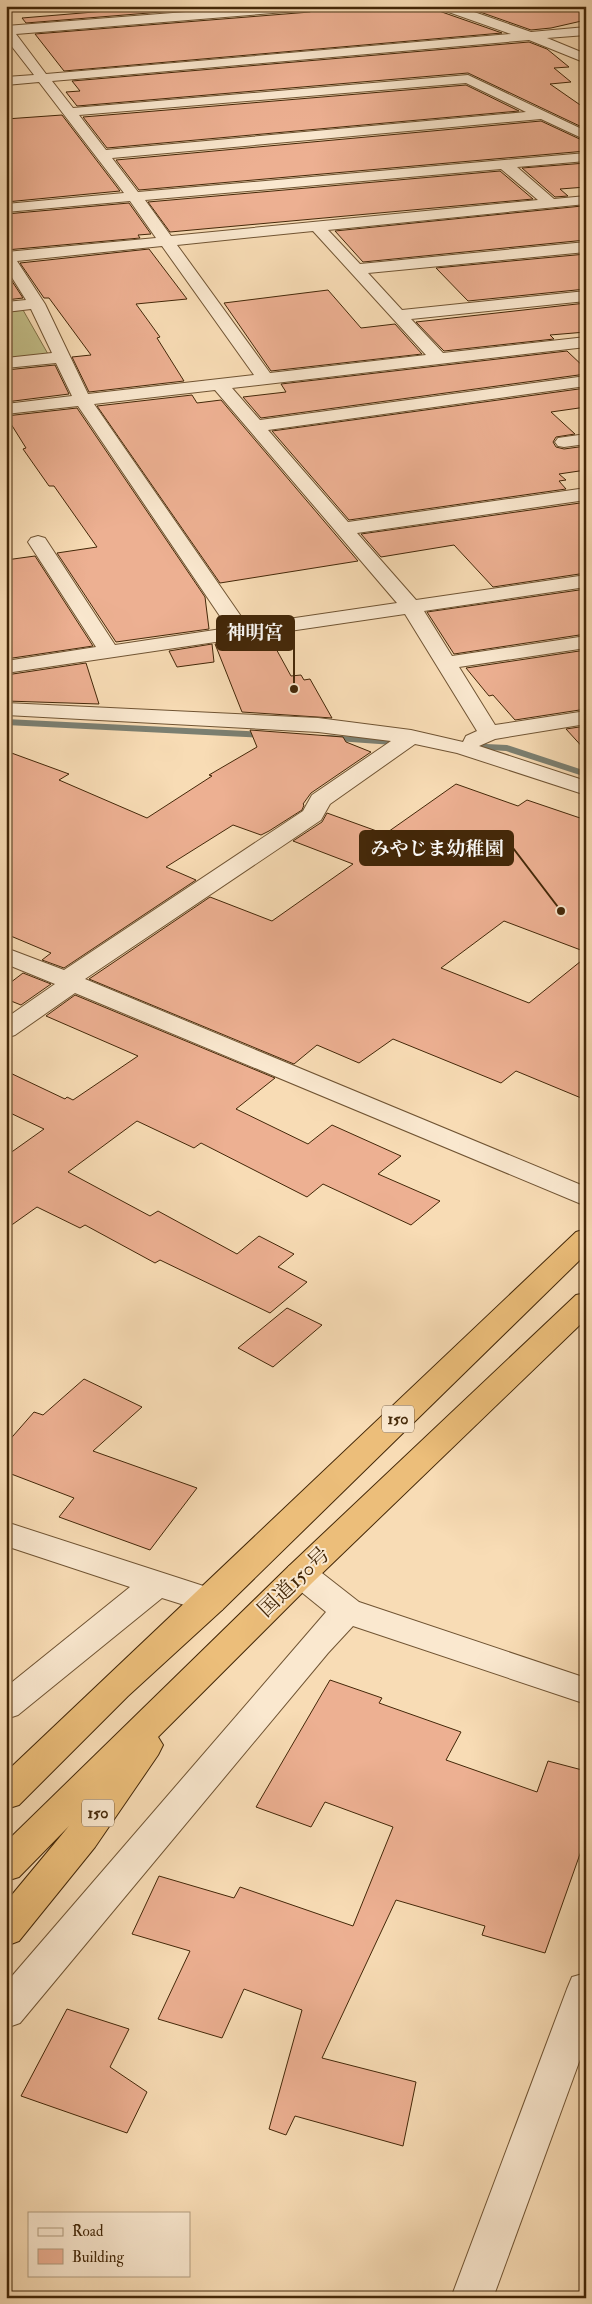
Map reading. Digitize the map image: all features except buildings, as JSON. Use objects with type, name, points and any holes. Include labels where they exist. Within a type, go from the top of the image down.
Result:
[{"type":"highway","name":"150","points":[[6,1795],[116,1687],[210,1601],[586,1238]]},
{"type":"highway","name":"国道150号","points":[[11,1861],[301,1574],[586,1302]]},
{"type":"highway","name":"150","points":[[6,1771],[116,1687]]},
{"type":"highway","name":"150","points":[[6,1930],[82,1837],[183,1690]]},
{"type":"street","points":[[179,6],[189,16]]},
{"type":"street","points":[[8,36],[189,16],[310,6]]},
{"type":"street","points":[[444,6],[533,37],[586,60]]},
{"type":"street","points":[[6,81],[586,31]]},
{"type":"street","points":[[8,36],[43,78],[134,196],[265,378]]},
{"type":"street","points":[[371,51],[384,62]]},
{"type":"street","points":[[398,73],[411,84]]},
{"type":"street","points":[[69,112],[468,79],[586,136]]},
{"type":"street","points":[[101,155],[543,115]]},
{"type":"street","points":[[6,208],[586,157]]},
{"type":"street","points":[[504,164],[550,203]]},
{"type":"street","points":[[241,632],[83,401],[37,304],[7,257],[586,200]]},
{"type":"street","points":[[317,227],[439,359]]},
{"type":"street","points":[[357,269],[586,247]]},
{"type":"street","points":[[399,315],[586,296]]},
{"type":"street","points":[[6,307],[37,304]]},
{"type":"street","points":[[6,409],[586,342]]},
{"type":"street","points":[[6,363],[62,357]]},
{"type":"street","points":[[254,426],[586,381]]},
{"type":"street","points":[[219,384],[411,607],[489,734]]},
{"type":"street","points":[[564,442],[586,439]]},
{"type":"street","points":[[343,529],[586,494]]},
{"type":"street","points":[[38,542],[109,651]]},
{"type":"street","points":[[6,667],[586,581]]},
{"type":"street","points":[[446,663],[586,642]]},
{"type":"street","points":[[6,709],[318,725],[411,737],[462,748],[586,788]]},
{"type":"street","points":[[462,748],[489,734],[586,717]]},
{"type":"street","points":[[6,1030],[69,982],[313,815],[320,800],[411,737]]},
{"type":"street","points":[[6,955],[586,1197]]},
{"type":"street","points":[[6,1534],[210,1601]]},
{"type":"street","points":[[301,1574],[347,1611],[586,1691]]},
{"type":"street","points":[[6,1706],[157,1584]]},
{"type":"street","points":[[6,2011],[316,1644],[347,1611]]},
{"type":"street","points":[[472,2298],[586,1989]]},
{"type":"shaded area","points":[[23,310],[48,354],[6,358],[6,312]]},
{"type":"waterway","points":[[6,722],[268,735]]},
{"type":"waterway","points":[[327,738],[407,743]]},
{"type":"waterway","points":[[465,746],[507,748],[586,774]]},
{"type":"place","name":"神明宮","points":[[294,689]]},
{"type":"place","name":"みやじま幼稚園","points":[[561,911]]}]
